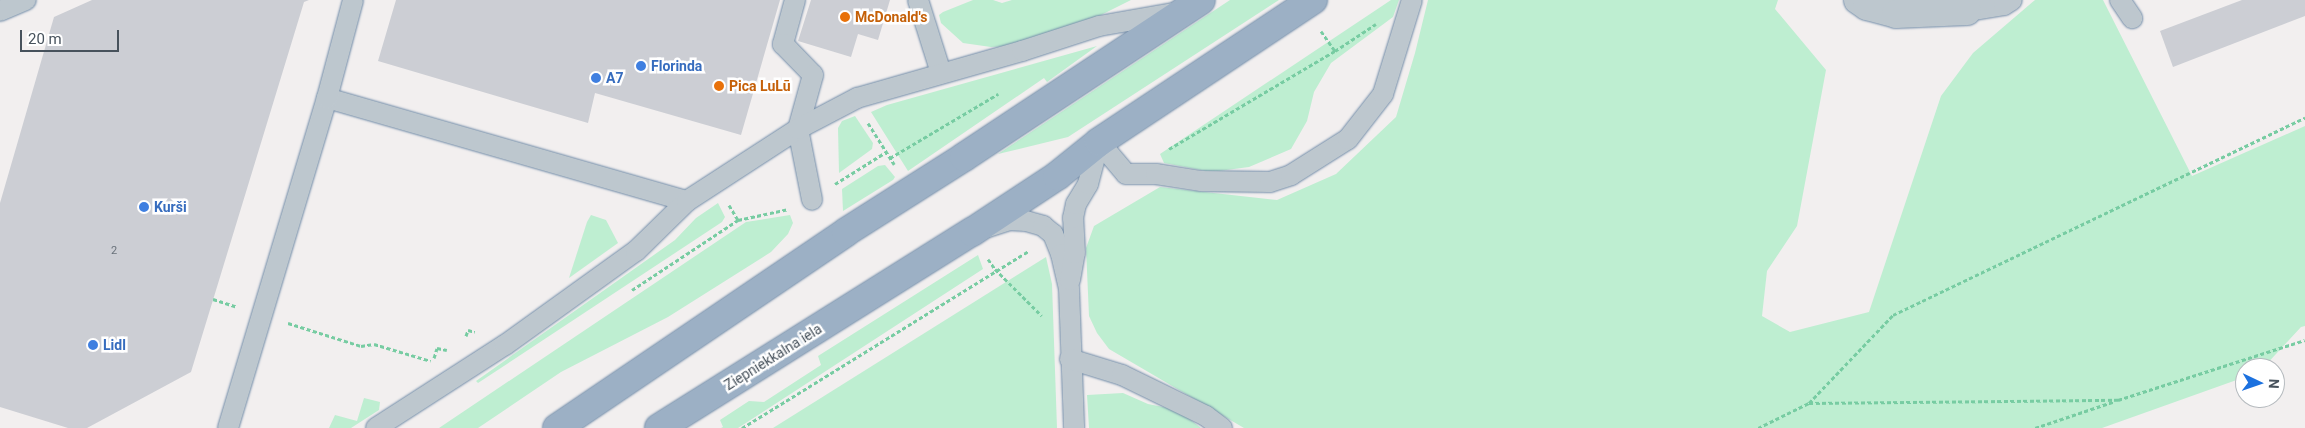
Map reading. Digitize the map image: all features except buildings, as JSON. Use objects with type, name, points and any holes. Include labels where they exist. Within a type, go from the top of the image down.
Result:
[{"type":"highway","name":"Ziepniekkalna iela","points":[[659,428],[972,232],[1057,176],[1099,142],[1313,0]]},
{"type":"highway","points":[[557,428],[846,232],[964,157],[1193,5]]},
{"type":"street","points":[[1858,0],[1867,6],[1896,14],[1966,11]]},
{"type":"lane","points":[[0,11],[26,0]]},
{"type":"lane","points":[[228,428],[327,98],[354,0]]},
{"type":"lane","points":[[795,0],[783,44],[813,75],[798,129],[812,200]]},
{"type":"lane","points":[[1099,142],[1126,174],[1156,174],[1201,182],[1270,182],[1291,175],[1348,140],[1383,94],[1412,0]]},
{"type":"lane","points":[[1966,11],[2004,5],[2012,0]]},
{"type":"lane","points":[[2120,0],[2132,18]]},
{"type":"lane","points":[[924,2],[941,73]]},
{"type":"lane","points":[[376,428],[505,344],[636,251],[687,201],[798,129],[857,98],[1022,51],[1099,26],[1193,5]]},
{"type":"lane","points":[[327,98],[687,201]]},
{"type":"lane","points":[[1069,289],[1076,253],[1075,211],[1088,184],[1099,142]]},
{"type":"lane","points":[[972,232],[1009,220],[1026,221],[1043,226],[1053,234],[1061,254],[1069,289],[1070,359],[1074,428]]},
{"type":"lane","points":[[1070,359],[1122,375],[1206,416],[1222,428]]},
{"type":"path","points":[[1758,428],[1809,403],[1893,315],[2305,118]]},
{"type":"path","points":[[631,291],[738,220],[791,209],[812,200],[886,152]]},
{"type":"path","points":[[995,269],[1050,324],[1070,338]]},
{"type":"path","points":[[213,300],[361,346],[374,344],[433,362],[438,348],[454,352]]},
{"type":"path","points":[[465,339],[468,330],[505,344]]},
{"type":"path","points":[[2035,428],[2305,340]]},
{"type":"path","points":[[1809,403],[2118,400]]},
{"type":"green space","points":[[973,0],[993,0],[1002,3],[1012,0],[1131,0],[1077,27],[1013,46],[991,47],[963,43],[941,23],[939,15],[943,12]]},
{"type":"green space","points":[[1230,0],[1279,0],[1068,137],[998,154]]},
{"type":"green space","points":[[1391,0],[1399,0],[1393,17],[1331,63],[1314,92],[1307,121],[1291,149],[1249,167],[1211,172],[1164,163],[1160,154]]},
{"type":"green space","points":[[1428,0],[1778,0],[1775,9],[1826,70],[1797,226],[1767,271],[1762,316],[1790,332],[1869,312],[1941,96],[1973,53],[2035,0],[2103,0],[2192,176],[2305,126],[2305,326],[2301,327],[2272,358],[2235,358],[2235,381],[2102,428],[1244,428],[1109,349],[1097,333],[1089,316],[1086,248],[1094,226],[1160,187],[1277,200],[1336,174],[1396,117]]},
{"type":"green space","points":[[1097,46],[1047,82],[1044,78],[908,171],[871,112],[887,105]]},
{"type":"green space","points":[[855,116],[873,143],[872,149],[839,173],[838,128],[842,121]]},
{"type":"green space","points":[[885,165],[895,177],[893,180],[843,211],[842,189],[878,166]]},
{"type":"green space","points":[[718,203],[725,217],[722,222],[478,383],[476,381],[675,240],[696,218]]},
{"type":"green space","points":[[591,215],[606,220],[618,243],[569,278],[587,222]]},
{"type":"green space","points":[[790,215],[793,223],[788,234],[771,252],[668,317],[561,372],[478,428],[439,428],[746,222]]},
{"type":"green space","points":[[978,255],[983,269],[738,428],[721,428],[723,427],[720,420],[749,401],[764,402],[821,365],[818,356]]},
{"type":"green space","points":[[1046,257],[1052,284],[1057,428],[773,428]]},
{"type":"green space","points":[[1123,393],[1148,404],[1178,410],[1201,428],[1089,428],[1087,395]]},
{"type":"green space","points":[[364,398],[380,402],[379,410],[351,428],[329,428],[335,415],[357,421]]},
{"type":"place","name":"McDonald's","points":[[845,17]]},
{"type":"place","name":"Florinda","points":[[641,66]]},
{"type":"place","name":"A7","points":[[596,78]]},
{"type":"place","name":"Pica LuLū","points":[[719,86]]},
{"type":"place","name":"Kurši","points":[[144,207]]},
{"type":"place","name":"Lidl","points":[[93,345]]}]
